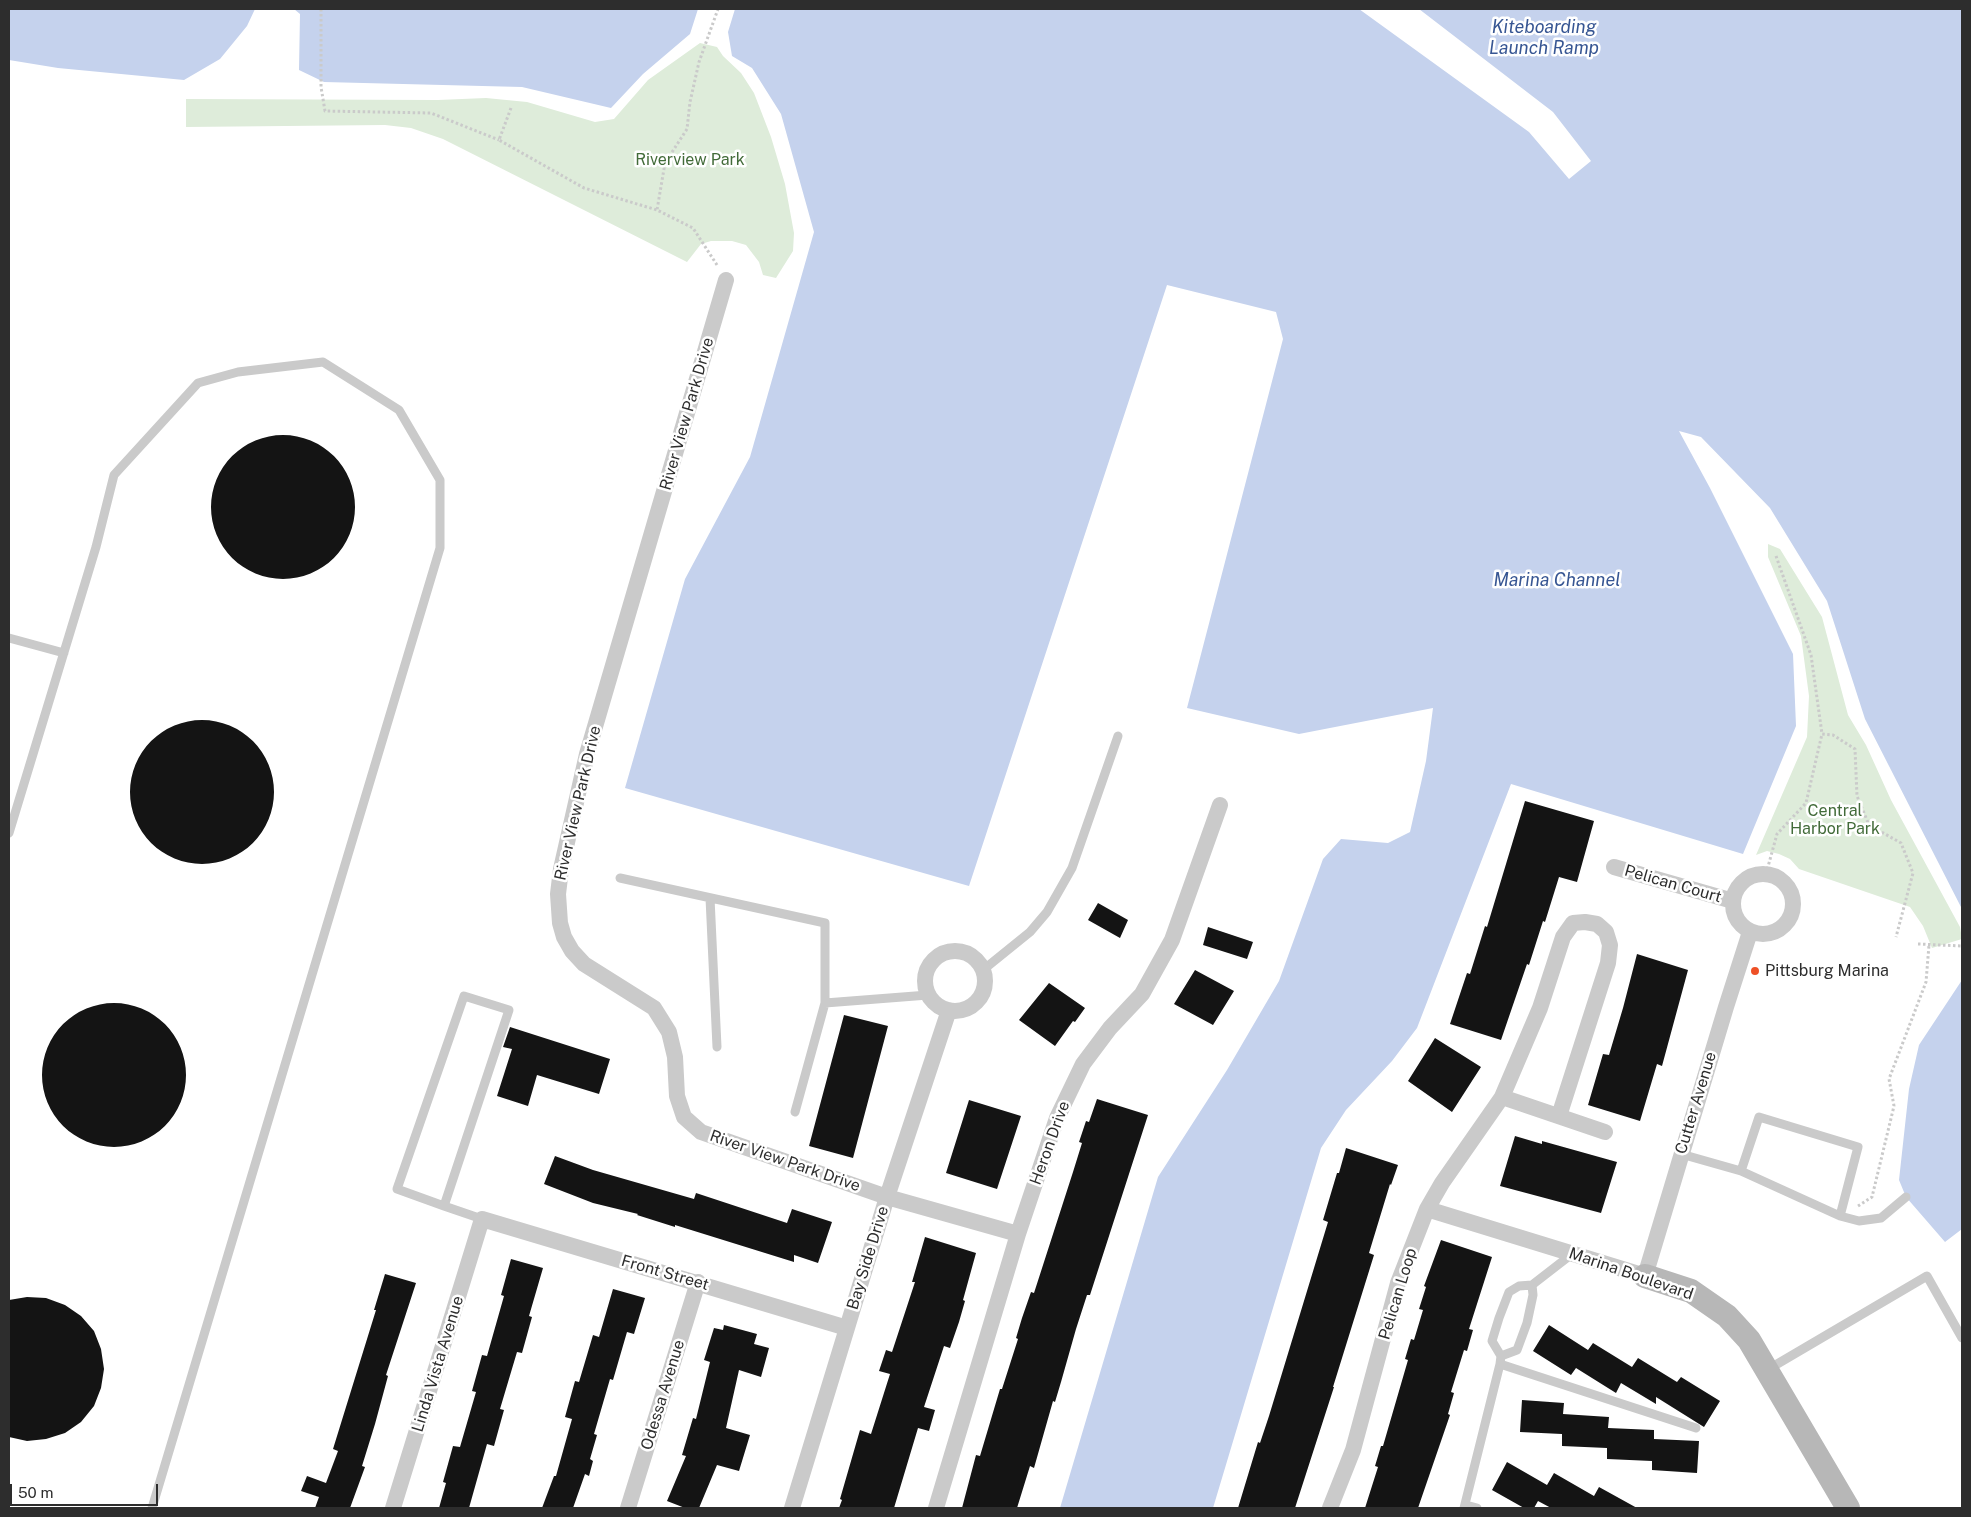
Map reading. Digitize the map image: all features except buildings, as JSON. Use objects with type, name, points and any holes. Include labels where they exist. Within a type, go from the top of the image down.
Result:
[{"type":"street","name":"River View Park Drive","points":[[726,280],[587,754],[561,869],[558,894],[560,923],[572,952],[584,964],[654,1008],[669,1032],[675,1057],[677,1096],[684,1117],[701,1132],[887,1197],[1018,1234]]},
{"type":"street","name":"Heron Drive","points":[[936,1508],[1018,1234],[1057,1118],[1083,1064],[1110,1028],[1142,994],[1172,940],[1220,805]]},
{"type":"street","name":"Pelican Court","points":[[1614,867],[1733,901]]},
{"type":"street","points":[[1756,874],[1766,874],[1782,880],[1789,888],[1794,905],[1791,917],[1784,926],[1774,932],[1762,934],[1750,932],[1744,928],[1735,916],[1733,901],[1735,892],[1740,884],[1756,874]]},
{"type":"street","name":"Pelican Loop","points":[[1330,1508],[1353,1450],[1398,1283],[1427,1209],[1442,1183],[1502,1097],[1540,1008],[1563,937],[1573,924],[1585,922],[1597,924],[1606,932],[1610,945],[1608,963],[1559,1116]]},
{"type":"street","name":"Cutter Avenue","points":[[1645,1276],[1750,932]]},
{"type":"street","points":[[947,952],[969,954],[978,961],[983,970],[984,988],[978,1000],[967,1008],[949,1010],[940,1006],[928,995],[925,982],[927,968],[934,959],[947,952]]},
{"type":"street","name":"Bay Side Drive","points":[[792,1508],[887,1197],[949,1010]]},
{"type":"street","points":[[1502,1097],[1605,1132]]},
{"type":"street","name":"Marina Boulevard","points":[[1427,1209],[1691,1291],[1727,1316],[1749,1340],[1848,1508]]},
{"type":"street","name":"Front Street","points":[[482,1219],[847,1328]]},
{"type":"street","name":"Linda Vista Avenue","points":[[393,1508],[482,1219]]},
{"type":"street","name":"Odessa Avenue","points":[[628,1508],[698,1282]]},
{"type":"lane","points":[[9,833],[96,547],[114,475],[198,383],[238,372],[323,362],[399,410],[440,480],[440,548],[152,1508]]},
{"type":"lane","points":[[9,638],[64,652]]},
{"type":"lane","points":[[983,970],[1030,932],[1047,912],[1072,868],[1118,736]]},
{"type":"lane","points":[[620,878],[825,923],[825,1003],[795,1112]]},
{"type":"lane","points":[[710,898],[717,1048]]},
{"type":"lane","points":[[825,1003],[928,995]]},
{"type":"lane","points":[[444,1206],[509,1010],[464,996],[397,1190],[482,1219]]},
{"type":"lane","points":[[1741,1171],[1759,1116],[1858,1147],[1840,1216]]},
{"type":"lane","points":[[1681,1154],[1741,1171],[1840,1216],[1859,1221],[1881,1218],[1906,1197]]},
{"type":"lane","points":[[1477,1508],[1465,1507],[1500,1360],[1492,1341],[1498,1318],[1509,1292],[1519,1286],[1532,1285],[1572,1254]]},
{"type":"lane","points":[[1767,1370],[1927,1276],[1962,1338]]},
{"type":"lane","points":[[1500,1360],[1517,1350],[1529,1314],[1533,1295],[1532,1285]]},
{"type":"lane","points":[[1500,1360],[1696,1428]]},
{"type":"path","points":[[321,9],[321,87],[326,111],[431,113],[500,140],[584,188],[657,210],[693,228],[726,280]]},
{"type":"path","points":[[657,210],[665,163],[687,129],[690,102],[699,62],[718,9]]},
{"type":"path","points":[[500,140],[511,108]]},
{"type":"path","points":[[1766,874],[1777,834],[1806,804],[1822,734],[1811,655],[1776,556]]},
{"type":"path","points":[[1822,734],[1833,735],[1855,749],[1857,796],[1869,824],[1901,843],[1912,873],[1896,937]]},
{"type":"path","points":[[1918,944],[1962,946]]},
{"type":"path","points":[[1840,1216],[1872,1197],[1894,1106],[1889,1079],[1926,982],[1929,944]]},
{"type":"green space","name":"Riverview Park","points":[[700,43],[717,47],[723,56],[741,73],[754,93],[771,137],[785,184],[794,233],[793,251],[776,278],[763,275],[759,262],[746,245],[732,241],[711,241],[701,244],[687,262],[443,139],[411,128],[385,125],[186,127],[186,99],[438,100],[486,98],[527,102],[595,122],[614,119],[648,80]]},
{"type":"green space","name":"Central Harbor Park","points":[[1768,544],[1780,549],[1822,617],[1848,715],[1866,745],[1891,800],[1960,927],[1962,939],[1932,948],[1923,926],[1910,907],[1799,869],[1790,859],[1779,854],[1767,851],[1756,855],[1807,737],[1809,696],[1801,636],[1768,557]]},
{"type":"water","points":[[9,9],[255,9],[247,26],[220,59],[184,80],[58,68],[9,60]]},
{"type":"water","points":[[294,9],[698,9],[690,34],[643,74],[611,108],[522,87],[324,82],[299,70],[300,14]]},
{"type":"water","points":[[735,9],[1359,9],[1529,132],[1569,179],[1591,161],[1553,112],[1419,9],[1962,9],[1962,909],[1865,719],[1827,601],[1770,508],[1701,437],[1679,431],[1710,488],[1793,654],[1796,726],[1743,854],[1511,784],[1417,1028],[1392,1061],[1346,1110],[1321,1148],[1213,1508],[1060,1508],[1158,1177],[1227,1070],[1279,981],[1323,859],[1341,839],[1388,843],[1410,832],[1426,761],[1433,708],[1299,734],[1187,708],[1283,339],[1276,312],[1167,285],[969,886],[625,788],[685,579],[750,457],[814,232],[781,114],[752,68],[732,56],[728,32]]},
{"type":"water","points":[[1962,980],[1962,1229],[1945,1242],[1906,1197],[1899,1180],[1909,1089],[1919,1045]]},
{"type":"place","name":"Pittsburg Marina","points":[[1755,971]]},
{"type":"water label","name":"Kiteboarding Launch Ramp","points":[[1544,37]]},
{"type":"water label","name":"Marina Channel","points":[[1557,580]]}]
